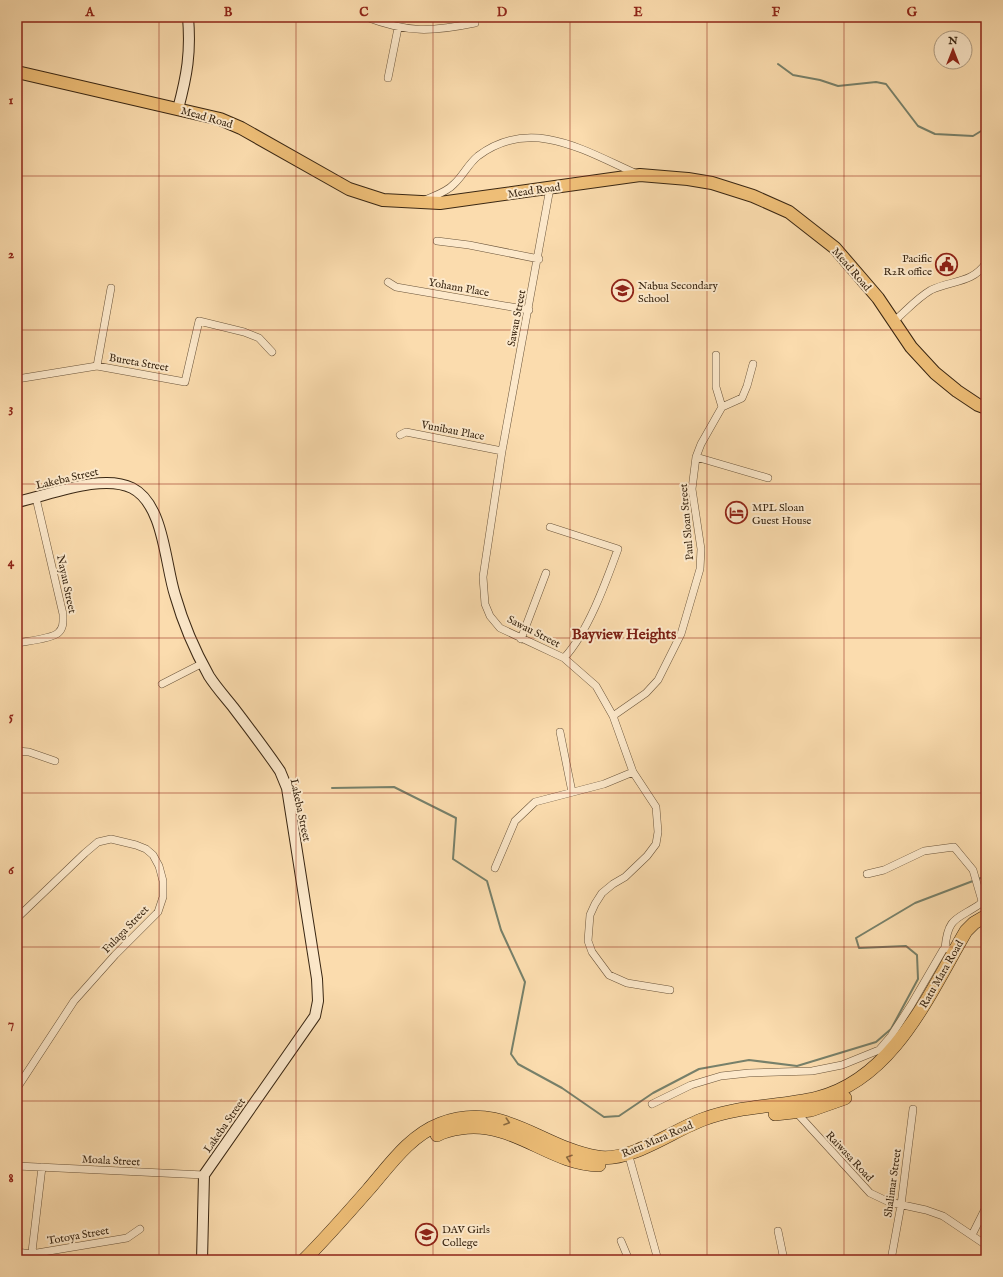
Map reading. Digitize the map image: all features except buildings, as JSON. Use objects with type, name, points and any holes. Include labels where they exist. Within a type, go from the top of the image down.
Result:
[{"type":"highway","name":"Ratu Mara Road","points":[[304,1260],[334,1229],[397,1156],[419,1135],[439,1124],[468,1117],[494,1118],[520,1126],[582,1153],[598,1157],[608,1157],[638,1149],[695,1122],[720,1114],[742,1109],[792,1103],[834,1094],[868,1074],[887,1054],[928,1000],[950,949],[974,923],[986,916]]},
{"type":"highway","name":"Ratu Mara Road","points":[[315,1260],[342,1232],[406,1158],[416,1148],[441,1132],[468,1127],[492,1128],[512,1134],[558,1155],[584,1163],[612,1165],[630,1160],[722,1121],[749,1116],[811,1110],[835,1103],[852,1094],[879,1074],[902,1048],[934,1005],[969,941],[980,929],[986,926]]},
{"type":"main road","points":[[178,109],[186,79],[190,53],[188,17]]},
{"type":"main road","name":"Mead Road","points":[[17,72],[220,119],[242,128],[349,189],[383,200],[440,203],[640,175],[688,179],[712,183],[753,196],[789,212],[813,229],[846,259],[878,298],[911,347],[935,373],[957,391],[978,405],[986,408]]},
{"type":"main road","name":"Lakeba Street","points":[[17,502],[92,483],[107,482],[132,488],[143,496],[158,526],[171,585],[179,609],[203,663],[210,677],[280,771],[287,788],[317,979],[318,1001],[315,1016],[204,1176]]},
{"type":"main road","points":[[202,1260],[204,1176]]},
{"type":"street","points":[[366,17],[398,28],[433,31],[475,23]]},
{"type":"street","points":[[388,78],[398,28]]},
{"type":"street","points":[[421,202],[442,192],[454,184],[474,159],[487,149],[497,144],[524,137],[541,137],[558,140],[640,175]]},
{"type":"street","name":"Sawau Street","points":[[550,188],[539,259],[502,451],[483,577],[483,592],[485,604],[490,616],[500,628],[564,658],[596,686],[613,716],[633,772],[656,807],[658,824],[656,844],[637,866],[602,893],[590,915],[588,941],[592,952],[609,975],[627,983],[670,990]]},
{"type":"street","points":[[437,241],[469,245],[539,259]]},
{"type":"street","points":[[893,322],[931,291],[970,278],[982,270],[986,264]]},
{"type":"street","name":"Yohann Place","points":[[388,282],[396,288],[529,310]]},
{"type":"street","points":[[97,366],[111,288]]},
{"type":"street","name":"Bureta Street","points":[[17,379],[97,366],[185,382],[199,321],[259,338],[272,352]]},
{"type":"street","points":[[716,355],[716,387],[722,407],[742,398],[753,364]]},
{"type":"street","name":"Paul Sloan Street","points":[[613,716],[646,693],[658,680],[682,634],[700,569],[701,549],[692,489],[696,457],[701,444],[722,407]]},
{"type":"street","name":"Vunibau Place","points":[[400,434],[406,432],[502,451]]},
{"type":"street","points":[[696,457],[768,478]]},
{"type":"street","name":"Nayau Street","points":[[17,644],[58,633],[63,624],[63,614],[36,498]]},
{"type":"street","points":[[550,527],[618,549],[596,605],[574,645],[564,658]]},
{"type":"street","points":[[521,639],[546,573]]},
{"type":"street","points":[[162,684],[203,663]]},
{"type":"street","points":[[560,732],[572,792]]},
{"type":"street","points":[[17,751],[29,752],[55,760]]},
{"type":"street","points":[[495,868],[515,821],[524,810],[535,802],[604,784],[633,772]]},
{"type":"street","name":"Fulaga Street","points":[[17,918],[98,842],[111,839],[146,849],[153,855],[163,881],[163,897],[158,912],[115,955],[74,1001],[17,1088]]},
{"type":"street","points":[[652,1104],[691,1085],[721,1076],[749,1073],[812,1071],[842,1065],[879,1050],[891,1036],[950,949],[946,936],[950,923],[960,915],[980,904],[982,901],[973,870],[954,847],[924,851],[884,870],[867,874]]},
{"type":"street","name":"Shalimar Street","points":[[891,1260],[901,1205],[913,1109]]},
{"type":"street","points":[[808,1126],[811,1110]]},
{"type":"street","name":"Raiwasa Road","points":[[796,1112],[870,1193],[881,1200],[926,1210],[943,1216],[986,1245]]},
{"type":"street","points":[[630,1160],[658,1260]]},
{"type":"street","name":"Moala Street","points":[[17,1166],[204,1176]]},
{"type":"street","points":[[31,1257],[42,1167]]},
{"type":"street","points":[[972,1235],[986,1207]]},
{"type":"street","name":"Totoya Street","points":[[17,1252],[31,1257],[127,1238],[140,1228]]},
{"type":"street","points":[[778,1231],[784,1260]]},
{"type":"street","points":[[621,1241],[629,1260]]},
{"type":"waterway","points":[[778,64],[793,75],[820,80],[838,86],[876,82],[886,84],[918,126],[935,134],[973,136],[986,128]]},
{"type":"waterway","points":[[332,788],[394,787],[456,818],[453,859],[487,881],[501,930],[525,982],[511,1054],[518,1064],[562,1088],[604,1117],[619,1116],[653,1093],[699,1069],[749,1060],[797,1066],[876,1042],[891,1029],[918,979],[917,955],[906,946],[859,948],[856,938],[915,903],[986,876]]},
{"type":"place","name":"Pacific R2R office","points":[[947,264]]},
{"type":"place","name":"Nabua Secondary School","points":[[623,291]]},
{"type":"place","name":"MPL Sloan Guest House","points":[[737,513]]},
{"type":"place","name":"DAV Girls College","points":[[426,1235]]},
{"type":"district","name":"Bayview Heights","points":[[624,634]]}]
